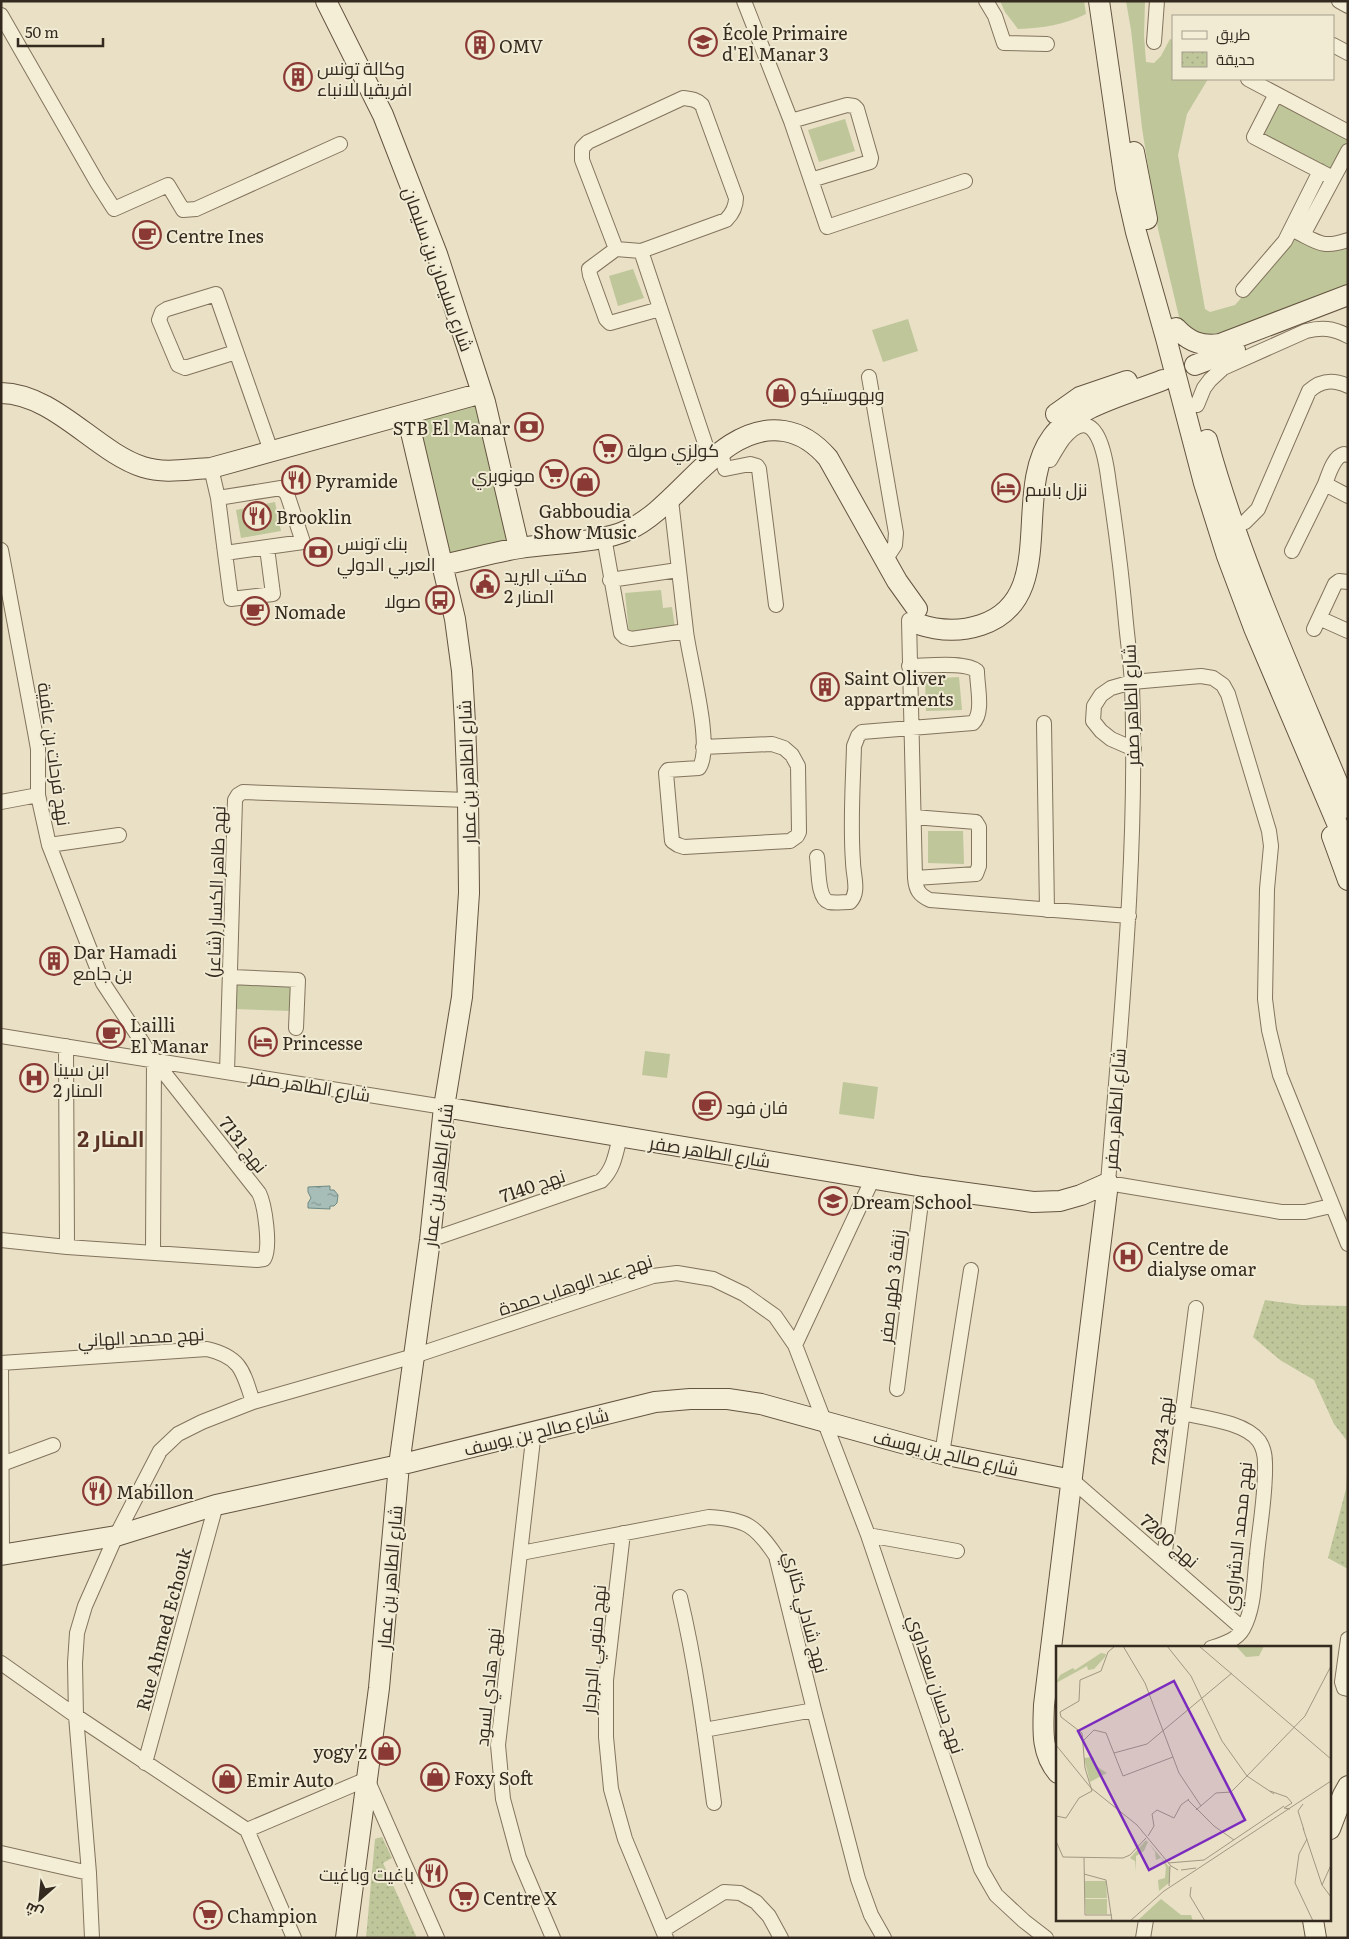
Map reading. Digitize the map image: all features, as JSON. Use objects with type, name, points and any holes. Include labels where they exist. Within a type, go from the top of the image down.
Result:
[{"type":"street","name":"شارع سليمان بن سليمان","points":[[326,1],[383,115],[437,254],[482,394],[519,548]]},
{"type":"street","points":[[744,1],[791,121],[827,227],[965,181]]},
{"type":"street","points":[[986,1],[995,16],[1004,43],[1047,44]]},
{"type":"street","points":[[1099,1],[1126,188],[1138,238],[1197,405],[1233,526],[1260,600],[1336,790],[1348,849]]},
{"type":"street","points":[[1112,1],[1131,134],[1148,229],[1204,482],[1227,556],[1254,628],[1336,790],[1348,808]]},
{"type":"street","points":[[1154,42],[1158,1]]},
{"type":"street","points":[[1339,1],[1348,6]]},
{"type":"street","points":[[1,15],[98,184],[114,208],[168,186],[183,210],[196,209],[340,144]]},
{"type":"street","points":[[1334,46],[1348,53]]},
{"type":"street","points":[[1250,80],[1348,132]]},
{"type":"street","points":[[1276,94],[1254,137],[1333,178]]},
{"type":"street","points":[[616,249],[582,160],[582,148],[588,142],[683,98],[692,99],[702,105],[736,198],[736,203],[730,216],[726,220],[641,251],[616,249],[589,269],[606,319],[612,324],[660,308]]},
{"type":"street","points":[[791,121],[846,105],[854,106],[857,109],[870,160],[811,180]]},
{"type":"street","points":[[1243,290],[1297,232],[1333,178],[1348,151]]},
{"type":"street","points":[[1297,232],[1320,171]]},
{"type":"street","points":[[1297,232],[1321,244],[1330,246],[1348,240]]},
{"type":"street","points":[[641,251],[660,308],[716,457],[724,468],[750,464],[757,466],[759,469],[776,605]]},
{"type":"street","points":[[236,352],[182,368],[178,365],[159,320],[160,315],[167,309],[216,294],[271,451]]},
{"type":"street","points":[[1171,333],[1182,334],[1196,343],[1208,346],[1220,344],[1348,295]]},
{"type":"street","points":[[1194,365],[1348,309]]},
{"type":"street","points":[[1197,405],[1204,388],[1223,368],[1306,331],[1319,328],[1332,329],[1348,336]]},
{"type":"street","points":[[1022,536],[1021,496],[1024,470],[1040,433],[1057,414],[1080,397],[1158,369],[1166,355],[1171,333]]},
{"type":"street","points":[[869,377],[896,533],[895,545],[885,560]]},
{"type":"street","points":[[915,616],[962,618],[992,608],[1006,595],[1014,580],[1031,470],[1037,457],[1059,428],[1078,413],[1162,380]]},
{"type":"street","points":[[1233,526],[1245,522],[1258,509],[1309,391],[1316,385],[1330,380],[1338,381],[1348,386]]},
{"type":"street","points":[[1,393],[28,398],[78,426],[122,457],[143,467],[165,471],[211,468],[482,394]]},
{"type":"street","name":"شارع الطاهر بن عمار","points":[[346,1938],[378,1688],[399,1465],[430,1240],[444,1107],[462,997],[469,893],[468,800],[462,671],[455,619],[407,415]]},
{"type":"street","name":"شارع الطاهر صفر","points":[[1,1036],[444,1107],[923,1187],[1033,1202],[1060,1201],[1081,1195],[1108,1183],[1129,916],[1134,749],[1132,682],[1106,461],[1101,444],[1089,426],[1080,425],[1073,428],[1051,458],[1043,484],[1034,558],[1026,578]]},
{"type":"street","points":[[442,565],[519,548],[604,537],[628,531],[651,517],[716,457],[742,438],[760,432],[779,430],[807,439],[815,444],[828,458],[915,616],[934,629],[951,630],[974,627],[993,621],[1008,610],[1020,595],[1026,578],[1036,474],[1046,447]]},
{"type":"street","points":[[1292,551],[1335,461],[1340,455],[1348,455]]},
{"type":"street","points":[[211,468],[218,498],[231,599],[273,594],[266,548]]},
{"type":"street","points":[[1325,484],[1348,496]]},
{"type":"street","points":[[218,498],[276,487],[284,489],[303,542],[225,553]]},
{"type":"street","points":[[671,500],[678,570],[686,631],[700,710],[703,747],[703,760],[699,768],[668,770],[666,774],[672,841],[684,847],[790,841],[797,836],[800,832],[798,766],[792,754],[784,748],[772,744],[703,747]]},
{"type":"street","points":[[604,537],[619,628],[625,637],[631,639],[686,631]]},
{"type":"street","name":"نهج فرحات بن عافية","points":[[1,550],[36,740],[38,795],[49,845],[103,983],[154,1060]]},
{"type":"street","points":[[610,580],[678,570]]},
{"type":"street","points":[[1348,582],[1339,581],[1335,584],[1317,623],[1348,631]]},
{"type":"street","points":[[915,616],[909,666],[915,878],[916,888],[920,895],[930,900],[1129,916]]},
{"type":"street","points":[[817,857],[820,894],[830,902],[850,902],[856,893],[852,853],[854,746],[862,732],[973,723],[977,720],[977,672],[974,668],[961,666],[909,666]]},
{"type":"street","points":[[1134,749],[1111,739],[1093,721],[1094,706],[1101,695],[1111,688],[1132,682],[1201,676],[1213,678],[1223,685],[1228,694],[1271,846],[1265,938],[1265,999],[1269,1030],[1280,1075],[1348,1244]]},
{"type":"street","points":[[1044,723],[1047,910]]},
{"type":"street","points":[[1336,790],[1328,824],[1348,880]]},
{"type":"street","name":"نهج طاهر الكسار (شاعر)","points":[[228,1072],[235,800],[238,795],[244,792],[468,800]]},
{"type":"street","points":[[1,802],[38,795]]},
{"type":"street","points":[[914,817],[971,820],[976,822],[979,827],[979,866],[976,874],[915,878]]},
{"type":"street","points":[[49,845],[119,835]]},
{"type":"street","points":[[231,977],[298,980],[296,1028]]},
{"type":"street","points":[[66,1046],[68,1247]]},
{"type":"street","points":[[1,1240],[68,1247],[153,1252],[154,1060]]},
{"type":"street","name":"نهج 7131","points":[[153,1252],[257,1260],[264,1259],[267,1250],[264,1209],[259,1193],[154,1060]]},
{"type":"street","name":"نهج 7140","points":[[430,1240],[601,1181],[608,1174],[613,1164],[620,1136]]},
{"type":"street","points":[[795,1344],[873,1178]]},
{"type":"street","points":[[1056,1771],[1047,1756],[1044,1744],[1046,1684],[1054,1653],[1072,1480],[1108,1183],[1281,1212],[1304,1212],[1332,1206]]},
{"type":"street","name":"زنقة 3 طهر صفر","points":[[897,1389],[923,1187]]},
{"type":"street","points":[[942,1454],[971,1270]]},
{"type":"street","name":"نهج عبد الوهاب حمدة","points":[[92,1938],[89,1873],[76,1716],[76,1633],[85,1606],[116,1536],[160,1451],[178,1434],[202,1422],[253,1402],[414,1356],[653,1276],[677,1273],[713,1279],[744,1294],[775,1316],[795,1344],[824,1421]]},
{"type":"street","name":"نهج 7234","points":[[1164,1559],[1196,1308]]},
{"type":"street","name":"نهج محمد الهاني","points":[[1,1363],[207,1349],[224,1353],[236,1362],[246,1378],[253,1402]]},
{"type":"street","points":[[1,1363],[2,1555]]},
{"type":"street","name":"شارع صالح بن يوسف","points":[[2,1555],[116,1536],[216,1505],[399,1465],[655,1402],[690,1399],[728,1399],[761,1404],[942,1454],[1072,1480]]},
{"type":"street","name":"نهج محمد الدشراوي","points":[[1182,1413],[1248,1430],[1259,1441],[1264,1451],[1263,1494],[1253,1590],[1250,1610],[1240,1638]]},
{"type":"street","name":"نهج حسان سعداوي","points":[[824,1421],[868,1535],[981,1869],[996,1895],[1046,1938]]},
{"type":"street","name":"نهج هادي لسود","points":[[534,1431],[521,1553],[507,1654],[498,1746],[503,1799],[519,1858],[553,1938]]},
{"type":"street","points":[[2,1464],[52,1444]]},
{"type":"street","name":"نهج 7200","points":[[1072,1480],[1164,1559],[1240,1638]]},
{"type":"street","name":"Rue Ahmed Echouk","points":[[145,1763],[216,1505]]},
{"type":"street","name":"نهج شادلي كتاري","points":[[521,1553],[709,1517],[731,1518],[752,1527],[764,1537],[776,1556],[858,1878],[871,1916],[884,1938]]},
{"type":"street","name":"نهج منوبي الجرجار","points":[[623,1533],[606,1680],[606,1737],[611,1789],[625,1839],[664,1934]]},
{"type":"street","points":[[868,1535],[957,1552]]},
{"type":"street","points":[[680,1597],[704,1730],[714,1803]]},
{"type":"street","points":[[1217,1646],[1240,1638]]},
{"type":"street","points":[[1348,1639],[1342,1682],[1344,1688],[1348,1689]]},
{"type":"street","points":[[1,1663],[145,1763],[247,1830],[294,1938]]},
{"type":"street","points":[[704,1730],[814,1710]]},
{"type":"street","points":[[247,1830],[367,1779],[438,1938]]},
{"type":"street","points":[[1332,1822],[1340,1793]]},
{"type":"street","points":[[1,1854],[89,1873]]},
{"type":"street","points":[[664,1934],[724,1892],[740,1893],[756,1902],[769,1916],[781,1938]]},
{"type":"street","points":[[1143,1938],[1146,1922]]},
{"type":"street","points":[[1312,1922],[1316,1938]]},
{"type":"green space","points":[[1000,1],[1084,1],[1086,14],[1070,21],[1053,25],[1018,29],[1005,12]]},
{"type":"green space","points":[[1126,1],[1145,1],[1144,36],[1146,62],[1154,63],[1161,56],[1170,39],[1172,40],[1172,80],[1207,80],[1187,114],[1178,155],[1205,309],[1210,312],[1235,305],[1296,235],[1348,243],[1348,288],[1212,341],[1181,325],[1158,229],[1142,128]]},
{"type":"green space","points":[[1279,103],[1348,139],[1331,170],[1263,134]]},
{"type":"green space","points":[[845,119],[855,151],[819,162],[808,130]]},
{"type":"green space","points":[[633,269],[644,298],[618,306],[609,276]]},
{"type":"green space","points":[[908,319],[918,351],[883,362],[872,330]]},
{"type":"green space","points":[[476,404],[509,540],[450,554],[417,421]]},
{"type":"green space","points":[[275,502],[281,531],[241,538],[236,510]]},
{"type":"green space","points":[[661,590],[663,608],[672,607],[675,628],[629,633],[625,593]]},
{"type":"green space","points":[[959,677],[962,710],[926,711],[925,679]]},
{"type":"green space","points":[[928,831],[963,831],[964,864],[928,863]]},
{"type":"green space","points":[[236,984],[291,987],[290,1011],[235,1009]]},
{"type":"green space","points":[[645,1051],[670,1054],[667,1078],[642,1075]]},
{"type":"green space","points":[[843,1082],[878,1087],[874,1119],[839,1114]]},
{"type":"green space","points":[[1265,1300],[1302,1305],[1348,1306],[1348,1442],[1334,1424],[1314,1380],[1280,1360],[1253,1337]]},
{"type":"green space","points":[[1348,1462],[1348,1569],[1328,1558],[1346,1489]]},
{"type":"green space","points":[[382,1837],[392,1858],[383,1863],[417,1938],[366,1938],[375,1839]]},
{"type":"water","points":[[330,1186],[330,1190],[334,1190],[338,1195],[337,1203],[334,1206],[330,1206],[330,1209],[308,1208],[311,1198],[308,1187]]},
{"type":"place","name":"École Primaire d'El Manar 3","points":[[703,42]]},
{"type":"place","name":"OMV","points":[[480,45]]},
{"type":"place","name":"وكالة تونس افريقيا للانباء","points":[[298,77]]},
{"type":"place","name":"Centre Ines","points":[[147,235]]},
{"type":"place","name":"وبهوستيكو","points":[[781,393]]},
{"type":"place","name":"STB El Manar","points":[[529,427]]},
{"type":"place","name":"كولزي صولة","points":[[608,449]]},
{"type":"place","name":"مونوبري","points":[[554,474]]},
{"type":"place","name":"Pyramide","points":[[296,480]]},
{"type":"place","name":"Gabboudia Show Music","points":[[585,482]]},
{"type":"place","name":"نزل باسم","points":[[1006,488]]},
{"type":"place","name":"Brooklin","points":[[257,516]]},
{"type":"place","name":"بنك تونس العربي الدولي","points":[[318,552]]},
{"type":"place","name":"مكتب البريد المنار 2","points":[[485,584]]},
{"type":"place","name":"صولا","points":[[440,600]]},
{"type":"place","name":"Nomade","points":[[255,611]]},
{"type":"place","name":"Saint Oliver appartments","points":[[825,687]]},
{"type":"place","name":"Dar Hamadi بن جامع","points":[[54,961]]},
{"type":"place","name":"Lailli El Manar","points":[[111,1034]]},
{"type":"place","name":"Princesse","points":[[263,1042]]},
{"type":"place","name":"ابن سينا المنار 2","points":[[34,1078]]},
{"type":"place","name":"فان فود","points":[[707,1106]]},
{"type":"place","name":"Dream School","points":[[833,1201]]},
{"type":"place","name":"Centre de dialyse omar","points":[[1128,1257]]},
{"type":"place","name":"Mabillon","points":[[97,1491]]},
{"type":"place","name":"yogy'z","points":[[386,1751]]},
{"type":"place","name":"Foxy Soft","points":[[435,1777]]},
{"type":"place","name":"Emir Auto","points":[[227,1779]]},
{"type":"place","name":"باغيت وباغيت","points":[[433,1873]]},
{"type":"place","name":"Centre X","points":[[464,1897]]},
{"type":"place","name":"Champion","points":[[208,1915]]},
{"type":"district","name":"المنار 2","points":[[111,1137]]}]
